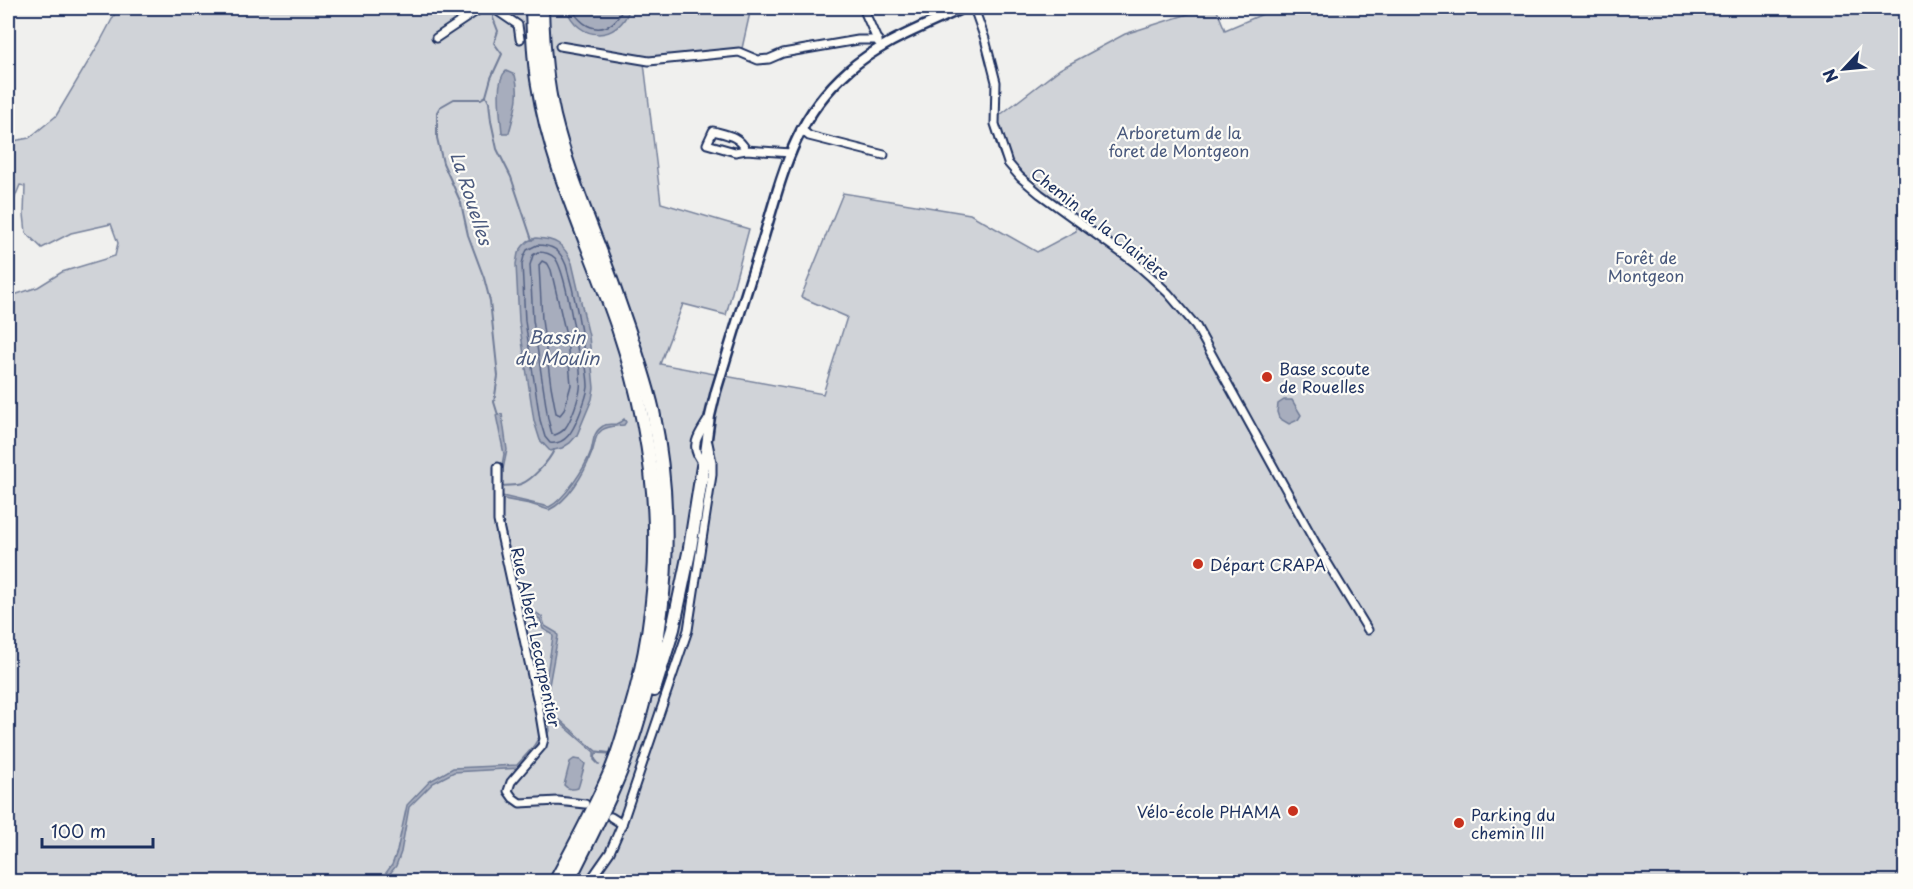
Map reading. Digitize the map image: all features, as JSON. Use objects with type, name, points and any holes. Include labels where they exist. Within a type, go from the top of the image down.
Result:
[{"type":"highway","points":[[535,9],[554,116],[565,154],[641,368],[661,453],[665,499],[665,565],[662,608],[654,654],[635,733],[610,796]]},
{"type":"highway","points":[[535,9],[534,57],[545,118],[555,158],[634,378],[645,426],[654,510],[655,560],[652,606],[638,686],[610,774],[555,882]]},
{"type":"highway","points":[[568,882],[642,728],[673,629],[708,461]]},
{"type":"street","points":[[436,38],[481,8]]},
{"type":"street","points":[[863,8],[879,44]]},
{"type":"street","points":[[939,8],[945,16]]},
{"type":"street","points":[[589,882],[610,852],[622,824],[688,630],[712,475],[708,461],[707,440],[710,416],[737,321],[790,153],[801,129],[829,88],[849,69],[879,44],[963,8]]},
{"type":"street","name":"Chemin de la Clairière","points":[[974,8],[996,82],[995,124],[1008,163],[1040,194],[1134,262],[1168,293],[1196,326],[1316,544],[1368,630]]},
{"type":"street","points":[[495,9],[518,25],[520,39]]},
{"type":"street","points":[[560,46],[649,61],[739,52],[758,60],[769,59],[783,53],[858,40],[879,44]]},
{"type":"street","points":[[801,129],[809,136],[884,155]]},
{"type":"street","points":[[746,150],[737,138],[713,131],[707,144],[735,152],[746,150],[790,153]]},
{"type":"street","points":[[708,461],[699,459],[694,448],[710,416]]},
{"type":"street","name":"Rue Albert Lecarpentier","points":[[498,467],[498,521],[543,735],[542,746],[511,782],[508,791],[520,802],[558,801],[585,804]]},
{"type":"street","points":[[611,817],[622,824]]},
{"type":"green space","points":[[118,8],[751,8],[741,53],[644,63],[661,203],[749,229],[726,315],[683,304],[660,364],[823,394],[847,317],[801,297],[843,193],[970,214],[1037,252],[1076,231],[1075,224],[1034,194],[1008,167],[999,153],[992,125],[1000,115],[1060,69],[1125,34],[1207,8],[1216,8],[1225,30],[1277,8],[1905,8],[1905,881],[8,881],[8,297],[38,287],[62,272],[115,256],[118,243],[111,224],[71,233],[42,248],[26,233],[25,186],[20,185],[13,202],[8,204],[8,142],[29,138],[56,116]]},
{"type":"water","points":[[566,8],[630,8],[617,28],[598,34],[579,27]]},
{"type":"water","points":[[506,71],[515,75],[517,97],[509,133],[502,133],[499,91],[502,76]]},
{"type":"water","name":"Bassin du Moulin","points":[[536,238],[554,241],[566,251],[572,263],[589,336],[594,388],[592,399],[577,435],[562,448],[550,451],[540,440],[534,421],[519,321],[516,264],[518,253],[528,241]]},
{"type":"water","points":[[1284,400],[1292,400],[1301,415],[1298,420],[1289,424],[1279,418],[1277,412],[1278,404]]},
{"type":"water","points":[[502,414],[507,450],[503,469],[502,496],[549,507],[568,490],[579,474],[591,451],[597,431],[603,426],[616,424],[624,419],[626,422],[624,425],[607,428],[599,433],[580,478],[569,494],[556,506],[549,510],[503,499],[502,518],[522,602],[542,617],[545,626],[558,636],[545,707],[596,751],[611,753],[596,753],[595,759],[599,764],[594,760],[594,752],[548,712],[550,731],[545,736],[544,731],[547,727],[542,704],[553,637],[543,629],[540,619],[519,606],[499,524],[500,477],[504,454],[496,415]]},
{"type":"water","points":[[541,734],[542,739],[520,768],[454,772],[433,783],[409,807],[401,852],[396,866],[384,881],[379,882],[392,865],[407,805],[430,781],[453,768],[517,765]]},
{"type":"water","points":[[574,759],[581,760],[585,764],[578,788],[572,789],[564,785],[570,762]]},
{"type":"waterway","name":"La Rouelles","points":[[493,10],[493,18],[498,31],[494,43],[502,54],[486,96],[481,99],[454,99],[440,107],[437,112],[437,138],[443,163],[461,203],[468,235],[490,301],[498,376],[494,402],[498,415]]},
{"type":"waterway","points":[[486,96],[497,149],[511,177],[532,240]]},
{"type":"waterway","points":[[502,486],[519,485],[530,479],[540,470],[554,450]]},
{"type":"place","name":"Base scoute de Rouelles","points":[[1267,377]]},
{"type":"place","name":"Départ CRAPA","points":[[1198,564]]},
{"type":"place","name":"Vélo-école PHAMA","points":[[1293,811]]},
{"type":"place","name":"Parking du chemin III","points":[[1459,823]]},
{"type":"park label","name":"Arboretum de la foret de Montgeon","points":[[1179,141]]},
{"type":"park label","name":"Forêt de Montgeon","points":[[1646,266]]}]
